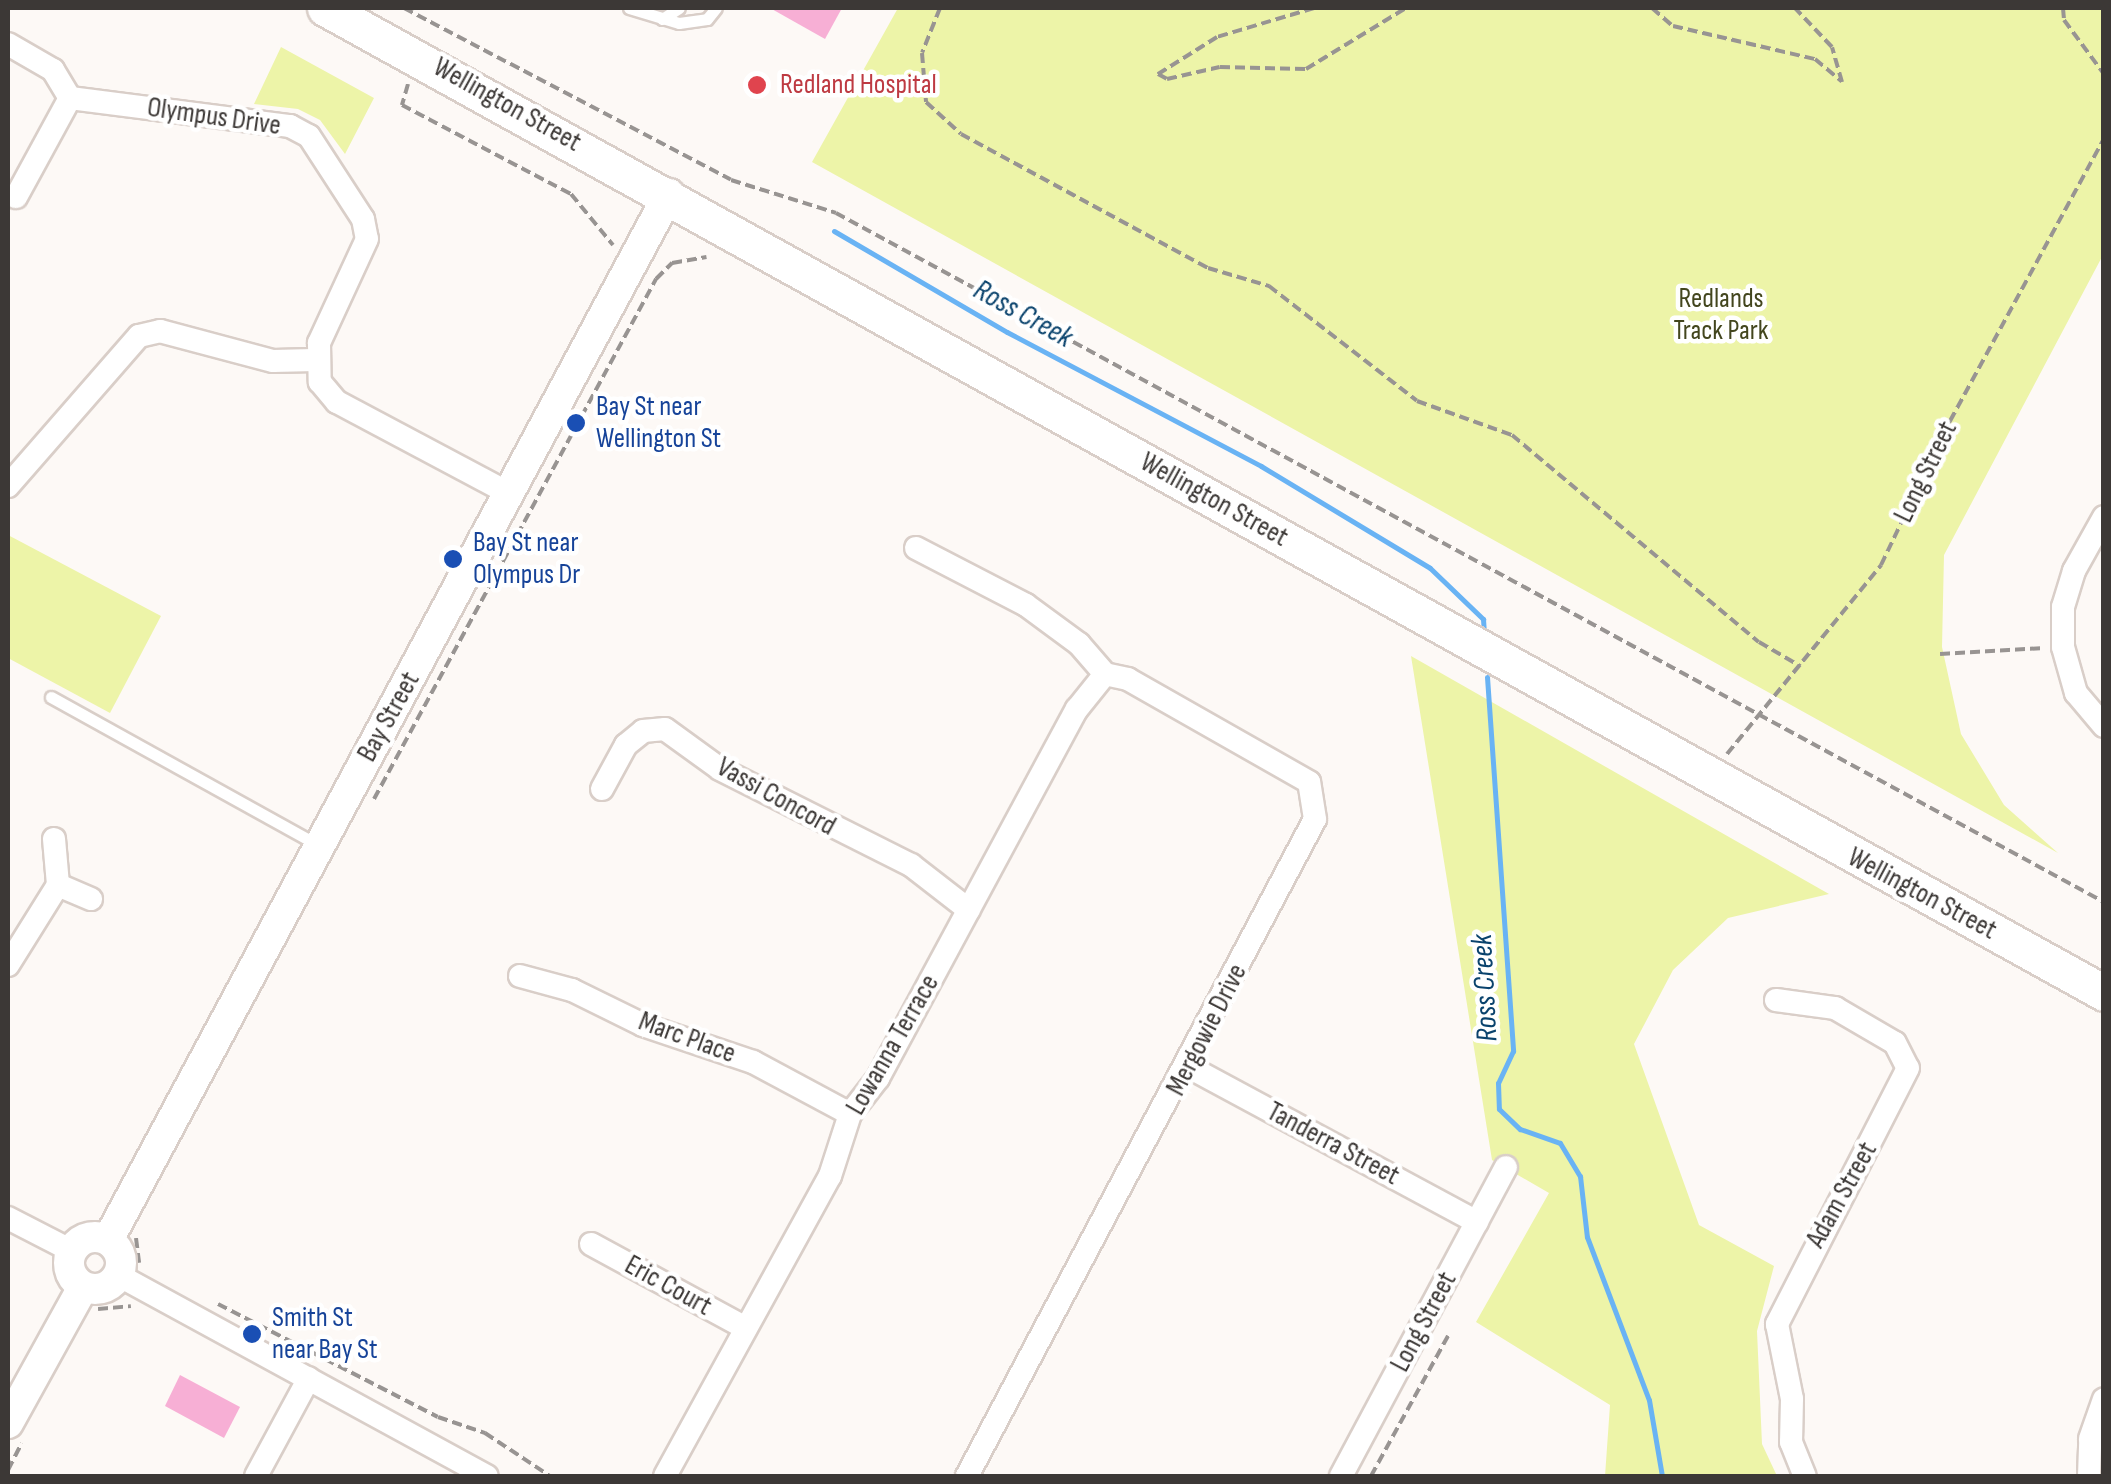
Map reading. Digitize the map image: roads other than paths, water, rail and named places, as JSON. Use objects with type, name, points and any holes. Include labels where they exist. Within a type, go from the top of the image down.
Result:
[{"type":"main road","name":"Wellington Street","points":[[325,8],[670,194],[1713,781],[2104,992]]},
{"type":"street","points":[[8,44],[53,70],[70,98],[16,197]]},
{"type":"street","name":"Olympus Drive","points":[[70,98],[290,126],[309,136],[363,219],[366,239],[315,360]]},
{"type":"street","name":"Bay Street","points":[[108,1240],[506,492],[670,194]]},
{"type":"street","points":[[8,486],[140,336],[160,331],[273,360],[315,360],[320,382],[337,402],[506,492]]},
{"type":"street","points":[[2104,517],[2074,571],[2063,607],[2063,647],[2076,692],[2104,726]]},
{"type":"street","points":[[916,548],[1026,605],[1079,644],[1105,674]]},
{"type":"street","name":"Lowanna Terrace","points":[[665,1476],[830,1176],[850,1114],[878,1078],[1077,709],[1105,674]]},
{"type":"street","name":"Mergowie Drive","points":[[966,1476],[1188,1067],[1315,818],[1309,782],[1128,679],[1105,674]]},
{"type":"street","name":"Vassi Concord","points":[[602,789],[626,745],[643,731],[665,729],[720,769],[911,865],[969,910]]},
{"type":"street","points":[[8,965],[58,885],[54,839]]},
{"type":"street","points":[[58,885],[91,899]]},
{"type":"street","name":"Marc Place","points":[[520,976],[572,990],[642,1025],[753,1062],[850,1114]]},
{"type":"street","name":"Adam Street","points":[[1776,1000],[1835,1008],[1895,1043],[1908,1068],[1777,1324],[1792,1400],[1790,1442],[1806,1476]]},
{"type":"street","name":"Tanderra Street","points":[[1188,1067],[1477,1222]]},
{"type":"street","name":"Long Street","points":[[1342,1476],[1506,1167]]},
{"type":"street","points":[[8,1218],[72,1251]]},
{"type":"street","points":[[130,1282],[120,1256],[108,1240],[84,1240],[72,1251],[70,1271],[83,1287],[103,1288],[130,1282],[487,1476]]},
{"type":"street","name":"Eric Court","points":[[591,1244],[746,1328]]},
{"type":"street","points":[[17,1428],[83,1287]]},
{"type":"street","points":[[256,1476],[309,1378]]},
{"type":"street","points":[[2089,1476],[2090,1439],[2104,1400]]},
{"type":"lane","points":[[629,8],[662,19],[695,22],[716,8]]},
{"type":"lane","points":[[662,19],[678,8]]},
{"type":"lane","points":[[51,697],[318,845]]},
{"type":"waterway","name":"Ross Creek","points":[[834,231],[1007,332],[1261,466],[1430,568],[1483,619],[1484,632]]},
{"type":"waterway","name":"Ross Creek","points":[[1487,677],[1513,1051],[1498,1083],[1499,1109],[1520,1129],[1560,1143],[1580,1176],[1587,1237],[1649,1400],[1662,1476]]},
{"type":"place","name":"Redland Hospital","points":[[757,85]]},
{"type":"place","name":"Bay St near Wellington St","points":[[576,423]]},
{"type":"place","name":"Bay St near Olympus Dr","points":[[453,559]]},
{"type":"place","name":"Smith St near Bay St","points":[[252,1334]]},
{"type":"park label","name":"Redlands Track Park","points":[[1721,315]]}]
